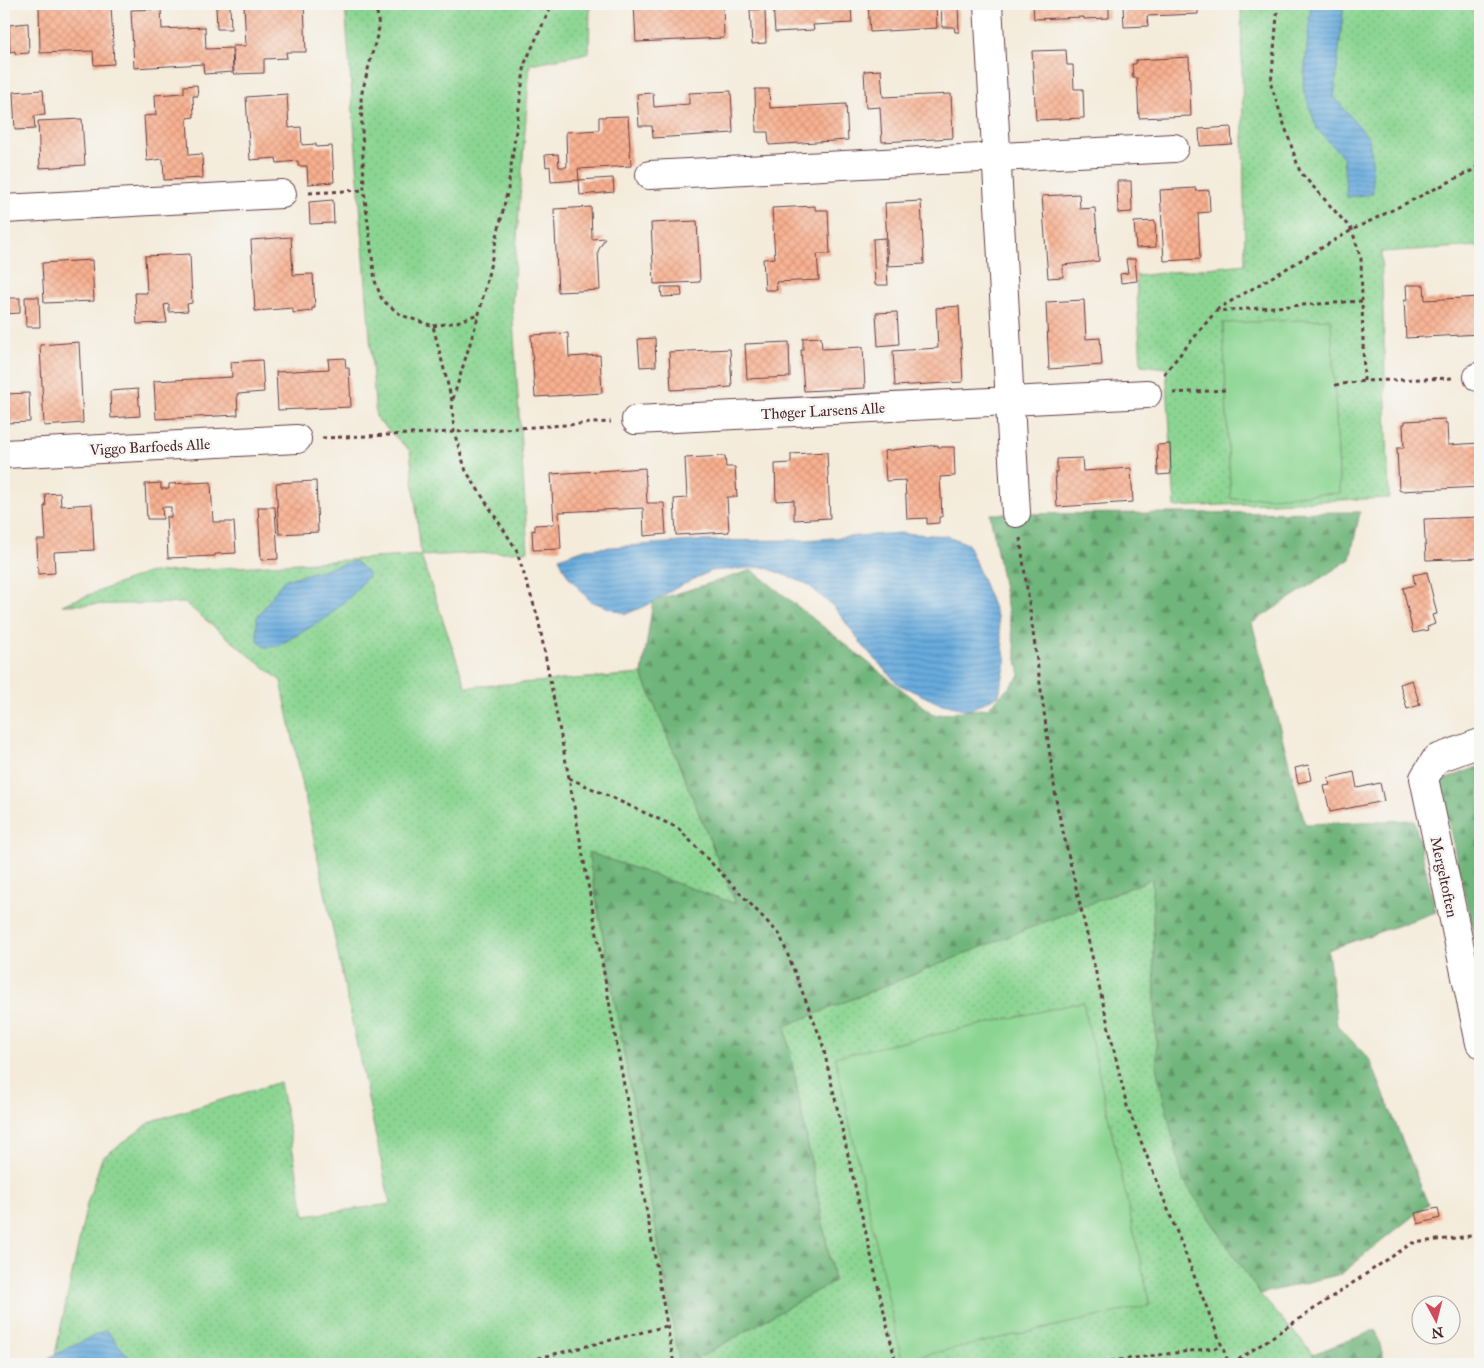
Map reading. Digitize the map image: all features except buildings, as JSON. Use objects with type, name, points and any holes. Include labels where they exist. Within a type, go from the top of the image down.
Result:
[{"type":"street","points":[[988,4],[1016,513]]},
{"type":"street","points":[[650,175],[1174,148]]},
{"type":"street","points":[[4,209],[282,194]]},
{"type":"street","name":"Thøger Larsens Alle","points":[[636,420],[1147,394]]},
{"type":"street","name":"Viggo Barfoeds Alle","points":[[4,454],[297,439]]},
{"type":"street","name":"Mergeltoften","points":[[1480,743],[1436,759],[1424,778],[1480,1043]]},
{"type":"path","points":[[376,4],[379,28],[361,96],[364,190],[375,281],[382,300],[402,314],[433,326],[457,322],[479,314]]},
{"type":"path","points":[[452,401],[479,314],[508,189],[525,63],[552,4]]},
{"type":"path","points":[[1278,4],[1271,85],[1300,172],[1352,230],[1361,259],[1364,381]]},
{"type":"path","points":[[1147,394],[1216,311],[1352,230],[1473,170],[1480,164]]},
{"type":"path","points":[[282,194],[364,190]]},
{"type":"path","points":[[1216,311],[1362,301]]},
{"type":"path","points":[[433,326],[452,401],[454,432],[466,471],[516,549],[538,618],[569,778],[674,1364]]},
{"type":"path","points":[[1335,385],[1364,381],[1479,377]]},
{"type":"path","points":[[1147,394],[1227,390]]},
{"type":"path","points":[[297,439],[454,432],[636,420]]},
{"type":"path","points":[[1016,513],[1057,806],[1127,1106],[1230,1364],[1412,1243],[1480,1235]]},
{"type":"path","points":[[569,778],[678,828],[780,935],[822,1042],[896,1364]]},
{"type":"path","points":[[515,1364],[667,1326]]},
{"type":"path","points":[[1087,1364],[1222,1347]]},
{"type":"green space","points":[[345,4],[590,4],[589,53],[530,64],[512,305],[528,551],[421,556],[466,687],[642,674],[736,904],[588,853],[680,1364],[53,1364],[87,1204],[102,1158],[152,1121],[280,1082],[305,1216],[390,1204],[281,681],[185,603],[62,605],[147,573],[421,555],[410,451],[376,418]]},
{"type":"green space","points":[[1241,4],[1480,4],[1480,246],[1381,252],[1389,498],[1175,507],[1166,368],[1141,365],[1136,276],[1245,264]]},
{"type":"green space","points":[[1331,319],[1340,493],[1231,499],[1223,323]]},
{"type":"green space","points":[[1360,512],[1350,559],[1252,623],[1305,824],[1414,820],[1436,912],[1328,950],[1337,1025],[1370,1060],[1428,1204],[1341,1274],[1260,1294],[1183,1180],[1157,1071],[1152,879],[785,1026],[834,1281],[688,1364],[680,1364],[588,852],[736,904],[642,674],[653,601],[752,570],[934,715],[988,708],[1020,676],[990,514]]},
{"type":"green space","points":[[1480,766],[1480,961],[1439,782]]},
{"type":"green space","points":[[1152,878],[1157,1071],[1260,1294],[1313,1354],[1315,1364],[688,1364],[834,1281],[785,1026]]},
{"type":"green space","points":[[1083,1002],[1150,1305],[902,1360],[835,1057]]},
{"type":"green space","points":[[1376,1330],[1385,1364],[1315,1364],[1313,1354]]},
{"type":"water","points":[[1311,4],[1344,4],[1334,97],[1369,138],[1373,194],[1347,197],[1343,157],[1317,129],[1303,88]]},
{"type":"water","points":[[899,533],[948,536],[968,544],[997,616],[1006,662],[999,695],[969,710],[938,703],[898,684],[864,647],[834,607],[807,584],[764,567],[711,571],[674,589],[652,603],[626,614],[590,601],[568,576],[559,558],[585,549],[695,541],[805,540]]},
{"type":"water","points":[[355,561],[369,574],[354,593],[326,618],[280,645],[264,647],[257,639],[257,617],[284,580]]},
{"type":"water","points":[[106,1330],[135,1364],[48,1364],[48,1358]]}]
